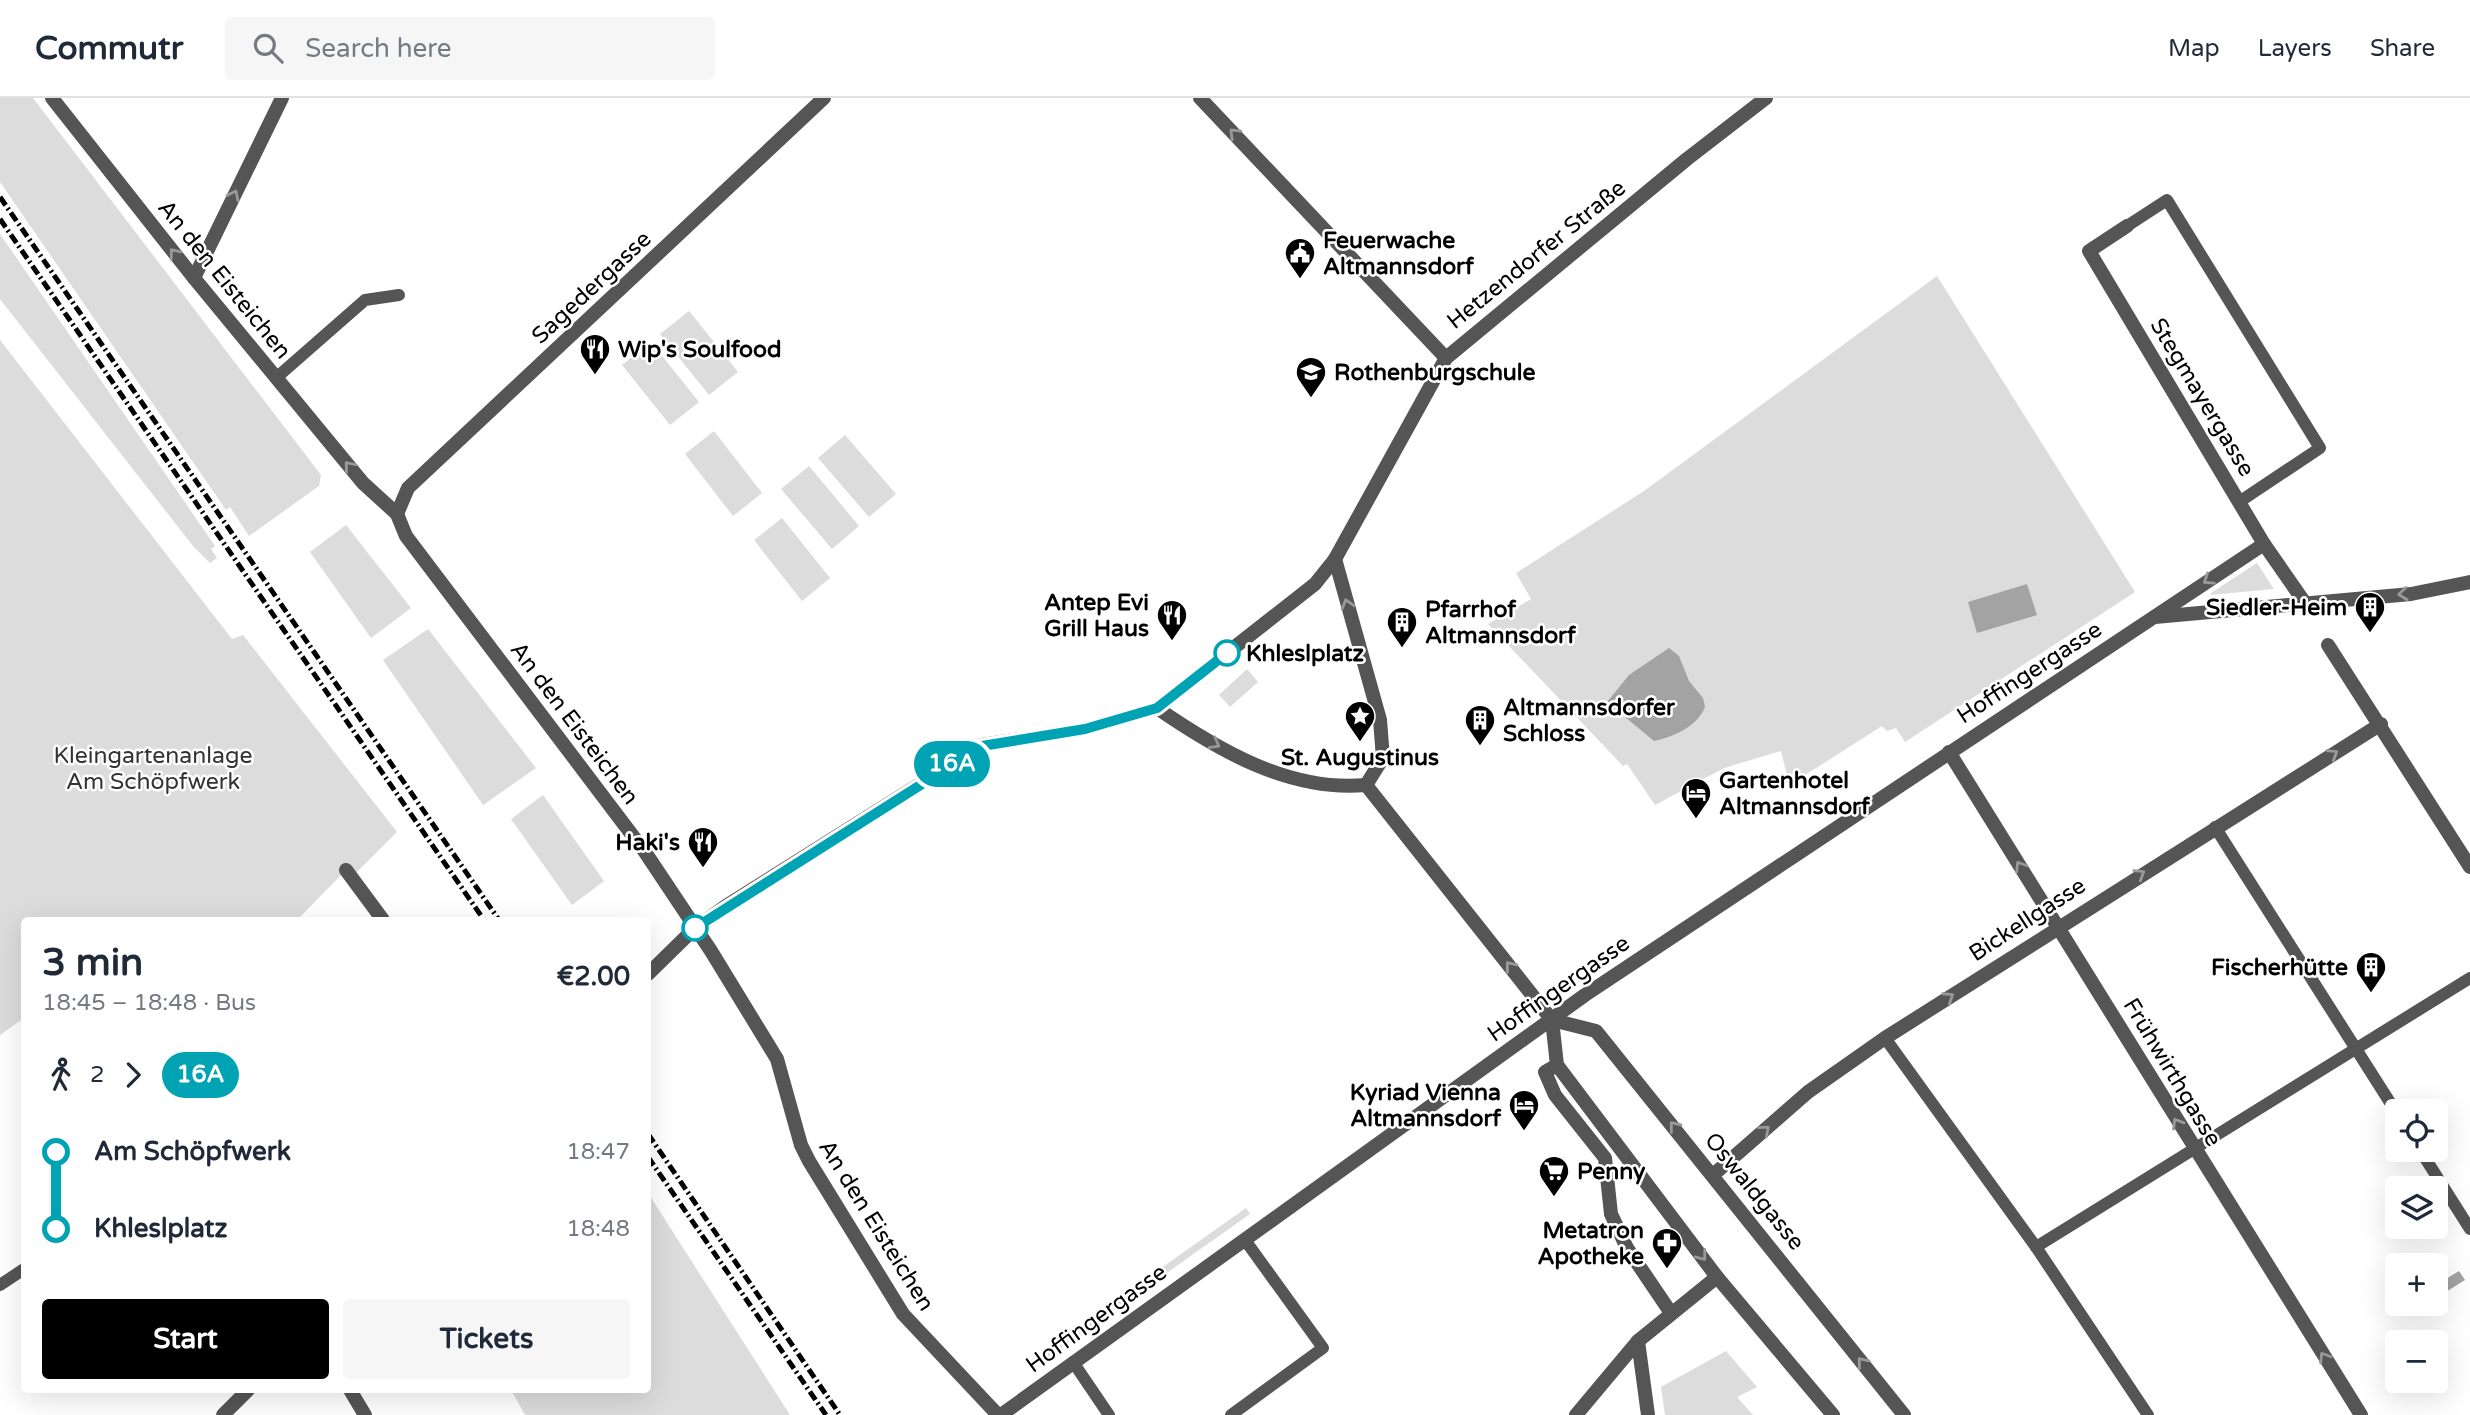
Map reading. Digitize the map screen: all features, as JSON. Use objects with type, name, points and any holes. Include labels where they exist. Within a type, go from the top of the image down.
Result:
[{"type":"street","name":"An den Eisteichen","points":[[52,98],[194,278],[363,483],[397,514],[406,536],[645,852],[772,1050],[783,1075],[801,1145],[897,1303],[924,1340],[1000,1415]]},
{"type":"street","points":[[194,278],[282,98]]},
{"type":"street","name":"Sagedergasse","points":[[397,514],[408,488],[824,98]]},
{"type":"street","points":[[1200,98],[1446,358]]},
{"type":"street","name":"Hetzendorfer Straße","points":[[651,971],[695,928],[982,746],[1085,729],[1157,708],[1315,583],[1335,559],[1446,358],[1715,135],[1766,98]]},
{"type":"street","name":"Stegmayergasse","points":[[2127,226],[2089,251],[2263,544],[2305,603]]},
{"type":"street","name":"Hoffingergasse","points":[[1000,1415],[1552,1020],[2263,544]]},
{"type":"street","points":[[1335,559],[1380,720],[1382,758],[1366,785]]},
{"type":"street","name":"Hoffingergasse","points":[[2153,617],[2411,594],[2470,582]]},
{"type":"street","points":[[2328,645],[2470,867]]},
{"type":"street","points":[[1157,708],[1263,771],[1322,782],[1366,785],[1552,1020],[1558,1065],[1717,1277],[1833,1415]]},
{"type":"street","name":"Bickellgasse","points":[[1713,1175],[1808,1092],[1885,1038],[2381,724]]},
{"type":"street","name":"Frühwirthgasse","points":[[1949,752],[2058,926],[2192,1149],[2361,1415]]},
{"type":"street","points":[[346,870],[381,917]]},
{"type":"street","name":"Oswaldgasse","points":[[1552,1020],[1595,1031],[1904,1415]]},
{"type":"street","points":[[1558,1065],[1545,1072],[1555,1096],[1605,1158],[1611,1214],[1627,1248],[1671,1313]]},
{"type":"street","points":[[1576,1415],[1638,1341],[1717,1277]]},
{"type":"street","points":[[1638,1341],[1648,1415]]},
{"type":"street","points":[[223,1415],[244,1393]]},
{"type":"street","points":[[352,1393],[365,1415]]},
{"type":"lane","points":[[2127,226],[2167,200],[2320,449],[2239,502]]},
{"type":"lane","points":[[276,378],[365,300],[399,295]]},
{"type":"lane","points":[[2215,827],[2388,1099]]},
{"type":"lane","points":[[2036,1247],[2470,978]]},
{"type":"lane","points":[[1885,1038],[2036,1247],[2148,1415]]},
{"type":"lane","points":[[2428,1162],[2470,1228]]},
{"type":"lane","points":[[1231,1415],[1323,1348],[1245,1240]]},
{"type":"lane","points":[[0,1285],[21,1271]]},
{"type":"lane","points":[[1073,1362],[1109,1415]]},
{"type":"green space","points":[[0,98],[33,98],[321,475],[319,486],[249,536],[230,507],[226,510],[0,182]]},
{"type":"green space","points":[[0,234],[215,546],[211,549],[217,558],[210,563],[193,546],[0,299]]},
{"type":"green space","points":[[1937,276],[2135,592],[1905,742],[1896,728],[1887,731],[1882,726],[1802,777],[1798,773],[1787,775],[1781,751],[1724,768],[1655,805],[1627,764],[1623,766],[1488,624],[1531,599],[1516,573],[1644,491]]},
{"type":"green space","points":[[689,311],[738,372],[709,395],[660,334]]},
{"type":"green space","name":"Kleingartenanlage Am Schöpfwerk","points":[[0,340],[232,639],[243,635],[397,832],[356,873],[346,870],[300,917],[21,917],[21,1020],[0,1035]]},
{"type":"green space","points":[[651,342],[699,402],[670,425],[622,365]]},
{"type":"green space","points":[[714,431],[762,493],[733,516],[685,454]]},
{"type":"green space","points":[[845,435],[896,494],[869,517],[818,458]]},
{"type":"green space","points":[[809,466],[859,526],[832,549],[781,489]]},
{"type":"green space","points":[[782,518],[830,578],[802,601],[754,540]]},
{"type":"green space","points":[[346,525],[411,608],[371,638],[310,552]]},
{"type":"green space","points":[[2257,563],[2274,589],[2210,595],[2211,593]]},
{"type":"green space","points":[[428,629],[536,768],[483,805],[383,660]]},
{"type":"green space","points":[[1247,669],[1258,682],[1230,707],[1219,695]]},
{"type":"green space","points":[[543,795],[604,881],[572,905],[511,819]]},
{"type":"green space","points":[[651,1198],[790,1415],[525,1415],[513,1393],[651,1393]]},
{"type":"green space","points":[[1246,1208],[1250,1214],[1031,1369],[1027,1363]]},
{"type":"green space","points":[[1726,1351],[1757,1387],[1737,1397],[1753,1415],[1665,1415],[1661,1387]]},
{"type":"shaded area","points":[[2027,584],[2037,615],[1977,633],[1968,602]]},
{"type":"shaded area","points":[[1669,648],[1679,656],[1689,681],[1703,698],[1705,707],[1696,720],[1684,730],[1654,741],[1607,702],[1629,675]]},
{"type":"shaded area","points":[[2459,1271],[2465,1280],[2448,1291],[2448,1278]]},
{"type":"railway","points":[[0,197],[497,917]]},
{"type":"railway","points":[[0,219],[482,917]]},
{"type":"railway","points":[[651,1138],[840,1415]]},
{"type":"railway","points":[[651,1161],[826,1415]]},
{"type":"bus line","name":"16A","points":[[695,928],[982,746],[1026,736],[1085,729],[1157,708],[1227,653]]},
{"type":"place","name":"Feuerwache Altmannsdorf","points":[[1300,280]]},
{"type":"place","name":"Wip's Soulfood","points":[[595,376]]},
{"type":"place","name":"Rothenburgschule","points":[[1311,399]]},
{"type":"place","name":"Siedler-Heim","points":[[2370,634]]},
{"type":"place","name":"Antep Evi Grill Haus","points":[[1172,642]]},
{"type":"place","name":"Pfarrhof Altmannsdorf","points":[[1402,649]]},
{"type":"place","name":"Khleslplatz","points":[[1227,653]]},
{"type":"place","name":"St. Augustinus","points":[[1360,743]]},
{"type":"place","name":"Altmannsdorfer Schloss","points":[[1480,747]]},
{"type":"place","name":"Gartenhotel Altmannsdorf","points":[[1696,820]]},
{"type":"place","name":"Haki's","points":[[703,869]]},
{"type":"place","name":"Fischerhütte","points":[[2371,994]]},
{"type":"place","name":"Kyriad Vienna Altmannsdorf","points":[[1524,1132]]},
{"type":"place","name":"Penny","points":[[1554,1198]]},
{"type":"place","name":"Metatron Apotheke","points":[[1667,1270]]}]
